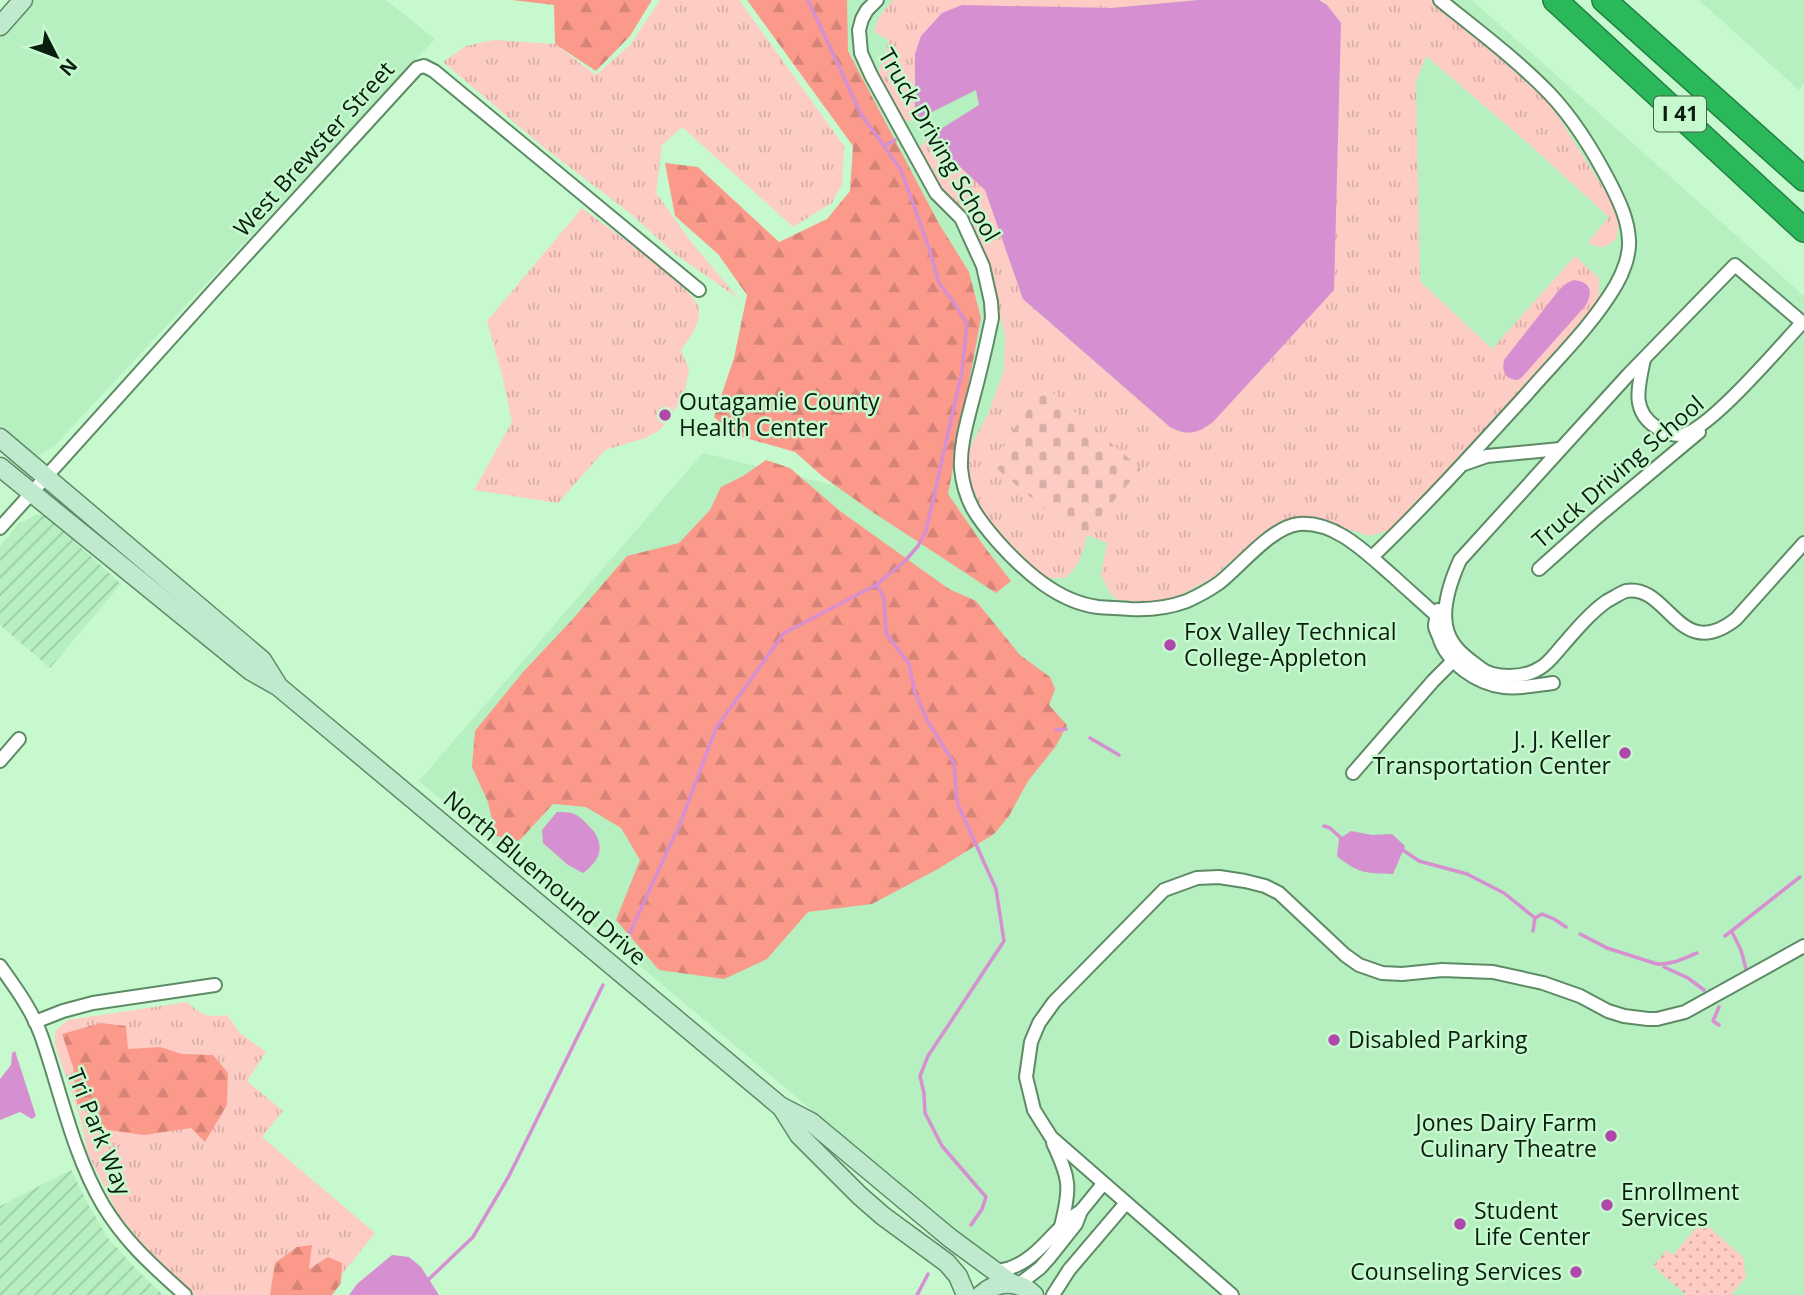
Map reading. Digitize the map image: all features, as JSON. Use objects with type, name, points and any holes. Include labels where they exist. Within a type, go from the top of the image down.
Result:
[{"type":"highway","name":"I 41","points":[[1555,0],[1804,230]]},
{"type":"highway","name":"I 41","points":[[1604,0],[1804,179]]},
{"type":"main road","points":[[0,26],[23,0]]},
{"type":"main road","name":"North Bluemound Drive","points":[[0,438],[261,660],[279,687]]},
{"type":"main road","name":"North Bluemound Drive","points":[[0,467],[251,671],[279,687],[780,1105],[811,1122],[993,1271],[1034,1295]]},
{"type":"main road","name":"North Bluemound Drive","points":[[780,1105],[799,1135],[860,1196],[947,1263],[958,1276],[966,1295]]},
{"type":"main road","points":[[981,1295],[997,1284],[1015,1284]]},
{"type":"street","name":"Truck Driving School","points":[[877,0],[862,19],[859,30],[861,53],[936,192],[961,218],[983,266],[992,302],[992,318],[962,443],[961,466],[965,494],[970,505],[1006,551],[1033,576],[1066,597],[1097,607],[1149,610],[1171,606],[1202,594],[1237,568],[1263,543],[1282,530],[1300,524],[1325,528],[1355,544],[1437,616]]},
{"type":"street","points":[[1372,557],[1463,464],[1584,330],[1617,283],[1625,266],[1629,244],[1628,226],[1604,172],[1556,100],[1440,0]]},
{"type":"street","name":"West Brewster Street","points":[[0,528],[417,68],[424,66],[434,71],[699,290]]},
{"type":"street","name":"Truck Driving School","points":[[1539,569],[1713,421],[1803,323],[1735,265],[1560,449],[1460,561],[1453,575],[1446,617],[1449,635],[1457,649],[1485,672],[1506,676],[1522,675],[1541,668],[1598,607],[1626,592],[1640,591],[1650,596],[1684,627],[1699,632],[1717,631],[1736,620],[1804,543]]},
{"type":"street","name":"Truck Driving School","points":[[1644,359],[1638,403],[1650,423],[1659,429],[1682,435],[1693,431],[1724,407]]},
{"type":"street","points":[[1463,464],[1487,456],[1560,449]]},
{"type":"street","points":[[1446,576],[1435,628],[1441,645],[1453,661],[1485,682],[1505,687],[1553,683]]},
{"type":"street","points":[[1353,773],[1453,661]]},
{"type":"street","points":[[0,761],[19,738]]},
{"type":"street","points":[[1061,1226],[1068,1198],[1067,1179],[1064,1165],[1051,1137],[1034,1110],[1026,1077],[1031,1042],[1039,1023],[1054,1002],[1164,890],[1197,878],[1219,877],[1265,886],[1279,893],[1345,955],[1370,969],[1392,974],[1470,970],[1512,975],[1562,989],[1616,1014],[1648,1019],[1685,1012],[1804,946]]},
{"type":"street","name":"Tri Park Way","points":[[0,966],[35,1022],[78,1149],[102,1203],[143,1258],[185,1295]]},
{"type":"street","points":[[35,1022],[63,1010],[93,1003],[215,985]]},
{"type":"street","points":[[1051,1137],[1233,1295]]},
{"type":"street","points":[[1015,1284],[1040,1268],[1049,1258],[1103,1184]]},
{"type":"street","points":[[1053,1295],[1069,1270],[1126,1203]]},
{"type":"street","points":[[993,1271],[1009,1269],[1030,1257],[1068,1218],[1082,1211]]},
{"type":"shaded area","points":[[32,0],[386,0],[435,39],[55,445],[39,456],[23,456],[0,437],[0,37]]},
{"type":"shaded area","name":"Fox Valley Technical College-Appleton","points":[[808,0],[1472,0],[1804,296],[1804,1295],[1044,1295],[1002,1261],[990,1259],[419,781],[703,453],[930,509],[962,371]]},
{"type":"shaded area","points":[[1199,0],[1319,0],[1327,5],[1341,23],[1334,290],[1213,422],[1202,429],[1187,433],[1170,427],[1023,299],[985,190],[928,137],[979,105],[976,90],[916,120],[915,54],[921,36],[942,13],[962,5],[1111,8]]},
{"type":"shaded area","points":[[1699,0],[1804,0],[1804,84],[1799,90]]},
{"type":"shaded area","points":[[1574,280],[1589,288],[1586,305],[1521,378],[1509,378],[1504,371],[1504,360],[1559,290]]},
{"type":"shaded area","points":[[37,514],[48,517],[121,584],[50,668],[0,625],[0,546],[20,523]]},
{"type":"shaded area","points":[[557,812],[578,816],[597,837],[600,849],[598,855],[583,873],[568,865],[543,843],[542,830]]},
{"type":"shaded area","points":[[1351,831],[1372,835],[1392,834],[1405,846],[1393,874],[1363,871],[1337,856],[1339,839]]},
{"type":"shaded area","points":[[15,1051],[36,1116],[32,1119],[20,1112],[0,1120],[0,1079],[11,1065],[12,1053]]},
{"type":"shaded area","points":[[71,1170],[108,1238],[163,1295],[0,1295],[0,1206]]},
{"type":"shaded area","points":[[392,1255],[409,1257],[421,1267],[439,1295],[349,1295],[357,1284]]},
{"type":"green space","points":[[512,0],[652,0],[630,36],[596,71],[555,44],[554,5]]},
{"type":"green space","points":[[660,0],[739,0],[844,146],[842,184],[832,203],[793,227],[682,127],[662,145],[656,193],[692,243],[738,298],[675,254],[631,214],[542,146],[443,62],[466,46],[494,40],[555,44],[596,75],[630,45]]},
{"type":"green space","points":[[747,0],[847,0],[848,51],[938,222],[969,272],[981,318],[948,494],[1011,581],[996,593],[874,513],[822,476],[795,452],[732,434],[714,417],[734,358],[747,295],[718,254],[675,216],[665,163],[698,167],[779,242],[827,219],[850,191],[853,146]]},
{"type":"green space","points":[[893,0],[1199,0],[1111,8],[921,37],[914,78],[916,120],[909,121],[902,119],[877,76],[889,40],[874,32],[879,17]]},
{"type":"green space","points":[[1319,0],[1432,0],[1551,105],[1610,199],[1619,222],[1616,239],[1605,247],[1594,246],[1588,242],[1609,217],[1426,56],[1416,82],[1420,281],[1492,349],[1575,256],[1599,278],[1599,298],[1584,323],[1409,512],[1389,530],[1370,536],[1304,516],[1282,521],[1265,531],[1212,578],[1177,597],[1148,602],[1118,600],[1110,593],[1101,575],[1107,543],[1087,535],[1080,558],[1070,573],[1065,578],[1045,578],[1029,566],[987,521],[974,499],[966,469],[969,449],[988,414],[1004,370],[1005,335],[985,258],[917,150],[928,137],[985,190],[1023,299],[1170,427],[1182,433],[1327,5]]},
{"type":"green space","points":[[582,208],[664,270],[698,306],[697,324],[681,350],[689,369],[684,396],[660,430],[646,438],[605,450],[558,503],[474,490],[512,422],[487,321]]},
{"type":"green space","points":[[1045,386],[1141,469],[1081,539],[990,463]]},
{"type":"green space","points":[[766,460],[790,468],[840,511],[949,589],[976,601],[1020,655],[1050,677],[1055,689],[1049,705],[1067,725],[1056,746],[1028,781],[1009,816],[994,834],[938,869],[872,904],[808,912],[767,959],[724,979],[659,970],[616,920],[640,860],[621,828],[586,807],[553,804],[519,841],[496,836],[488,802],[472,767],[475,731],[523,672],[627,556],[679,543],[710,510],[721,487]]},
{"type":"green space","points":[[187,1002],[205,1014],[227,1015],[240,1033],[266,1052],[247,1081],[283,1111],[262,1137],[375,1233],[325,1295],[195,1295],[159,1264],[118,1214],[88,1154],[81,1120],[55,1045],[55,1031],[68,1020]]},
{"type":"green space","points":[[101,1023],[126,1026],[128,1049],[160,1047],[182,1054],[213,1055],[228,1073],[227,1105],[205,1142],[191,1128],[144,1135],[108,1130],[77,1104],[73,1067],[62,1034]]},
{"type":"green space","points":[[1702,1221],[1743,1257],[1746,1277],[1731,1295],[1686,1295],[1653,1266],[1667,1250],[1673,1255]]},
{"type":"green space","points":[[312,1245],[309,1269],[328,1257],[342,1263],[341,1283],[332,1295],[270,1295],[275,1263],[297,1247]]},
{"type":"waterway","points":[[628,937],[682,819],[716,728],[784,633],[876,585],[904,562],[918,546],[926,531],[962,371],[967,324],[939,283],[901,170],[861,114],[808,0]]},
{"type":"waterway","points":[[884,146],[895,140]]},
{"type":"waterway","points":[[877,585],[884,598],[886,633],[909,664],[915,693],[928,722],[954,763],[957,802],[996,889],[1004,941],[928,1056],[920,1076],[925,1113],[942,1146],[986,1197],[982,1209],[971,1225]]},
{"type":"waterway","points":[[1056,730],[1066,729]]},
{"type":"waterway","points":[[1090,738],[1119,755]]},
{"type":"waterway","points":[[1324,826],[1341,838]]},
{"type":"waterway","points":[[1403,850],[1419,861],[1467,874],[1504,893],[1535,918],[1542,914],[1566,927]]},
{"type":"waterway","points":[[1725,936],[1800,877]]},
{"type":"waterway","points":[[1533,931],[1535,918]]},
{"type":"waterway","points":[[1732,932],[1746,969]]},
{"type":"waterway","points":[[1580,934],[1607,948],[1657,964],[1673,962],[1697,953]]},
{"type":"waterway","points":[[1664,967],[1688,978],[1704,990]]},
{"type":"waterway","points":[[427,1281],[473,1237],[509,1176],[603,985]]},
{"type":"waterway","points":[[1719,1007],[1713,1021],[1719,1025]]},
{"type":"waterway","points":[[917,1295],[928,1274]]},
{"type":"place","name":"Outagamie County Health Center","points":[[665,415]]},
{"type":"place","name":"Fox Valley Technical College-Appleton","points":[[1170,645]]},
{"type":"place","name":"J. J. Keller Transportation Center","points":[[1625,753]]},
{"type":"place","name":"Disabled Parking","points":[[1334,1040]]},
{"type":"place","name":"Jones Dairy Farm Culinary Theatre","points":[[1611,1136]]},
{"type":"place","name":"Enrollment Services","points":[[1607,1205]]},
{"type":"place","name":"Student Life Center","points":[[1460,1224]]},
{"type":"place","name":"Counseling Services","points":[[1576,1272]]}]
